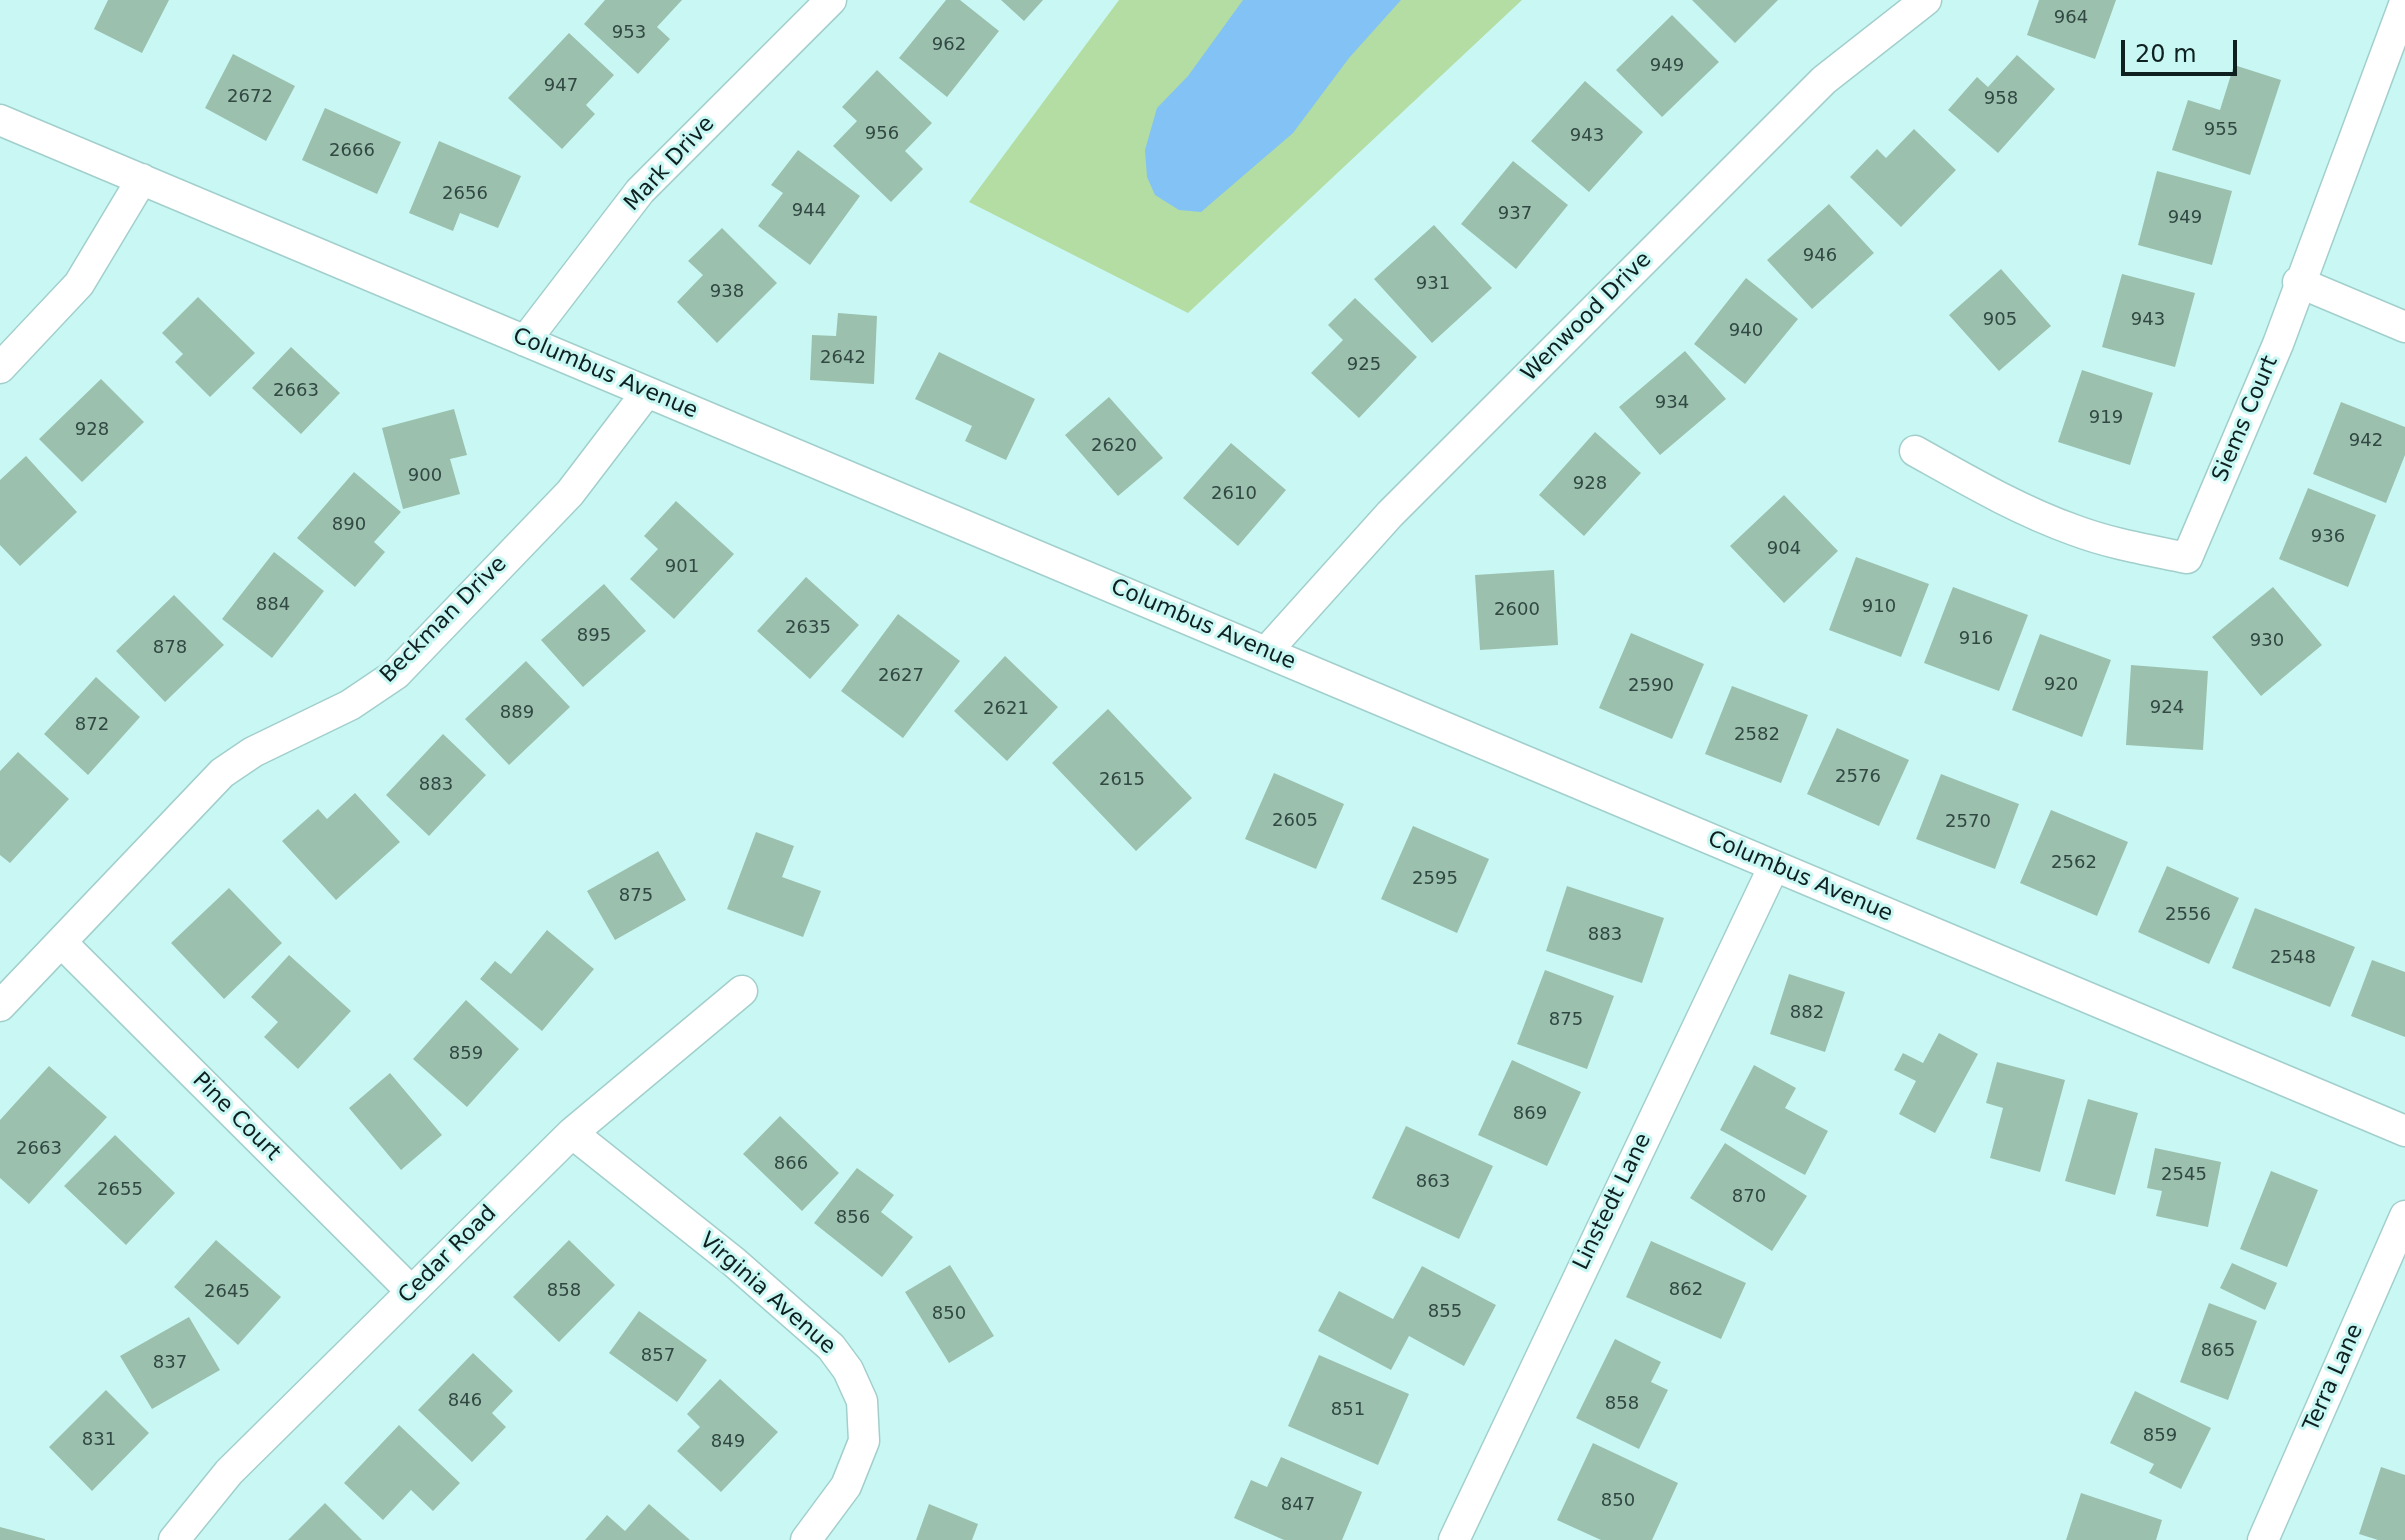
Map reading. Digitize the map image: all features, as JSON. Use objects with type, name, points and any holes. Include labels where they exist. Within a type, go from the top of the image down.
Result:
[{"type":"street","name":"Mark Drive","points":[[525,341],[640,191],[831,0]]},
{"type":"street","name":"Wenwood Drive","points":[[1266,652],[1390,514],[1824,80],[1926,0]]},
{"type":"street","name":"Siems Court","points":[[1915,451],[1995,496],[2074,530],[2125,546],[2187,558],[2278,344],[2298,282],[2405,2]]},
{"type":"street","name":"Columbus Avenue","points":[[0,120],[2405,1131]]},
{"type":"street","points":[[0,368],[79,284],[142,179]]},
{"type":"street","points":[[2298,282],[2405,327]]},
{"type":"street","name":"Beckman Drive","points":[[0,1006],[222,773],[253,752],[350,705],[396,674],[570,493],[647,392]]},
{"type":"street","name":"Linstedt Lane","points":[[1454,1540],[1774,866]]},
{"type":"street","name":"Pine Court","points":[[61,942],[411,1291]]},
{"type":"street","name":"Cedar Road","points":[[174,1540],[229,1472],[572,1133],[742,991]]},
{"type":"street","name":"Virginia Avenue","points":[[572,1133],[734,1262],[831,1347],[848,1370],[862,1401],[864,1441],[846,1486],[806,1540]]},
{"type":"street","name":"Terra Lane","points":[[2263,1540],[2405,1216]]},
{"type":"green space","points":[[1119,0],[1522,0],[1188,313],[969,202]]},
{"type":"water","points":[[1243,0],[1401,0],[1349,58],[1293,133],[1201,212],[1179,210],[1155,195],[1147,177],[1145,150],[1157,108],[1188,76]]},
{"type":"building","points":[[108,0],[169,0],[142,53],[94,29]]},
{"type":"building","points":[[605,0],[682,0],[657,27],[670,39],[638,74],[584,24]]},
{"type":"building","points":[[946,0],[960,0],[999,31],[947,97],[899,58]]},
{"type":"building","points":[[1001,0],[1043,0],[1024,21]]},
{"type":"building","points":[[1692,0],[1778,0],[1735,43]]},
{"type":"building","points":[[2039,0],[2116,0],[2095,59],[2027,35]]},
{"type":"building","points":[[1672,15],[1719,62],[1662,117],[1616,70]]},
{"type":"building","points":[[569,33],[614,75],[586,105],[595,114],[562,149],[508,98]]},
{"type":"building","points":[[233,54],[295,86],[266,141],[205,108]]},
{"type":"building","points":[[2017,55],[2055,89],[1998,153],[1948,110],[1977,77],[1988,87]]},
{"type":"building","points":[[2234,65],[2281,80],[2250,175],[2172,150],[2188,100],[2220,110]]},
{"type":"building","points":[[877,70],[932,123],[905,151],[923,169],[891,202],[833,146],[857,121],[842,107]]},
{"type":"building","points":[[1585,81],[1643,132],[1589,192],[1531,141]]},
{"type":"building","points":[[325,108],[401,142],[377,194],[302,160]]},
{"type":"building","points":[[1914,129],[1956,170],[1901,227],[1850,177],[1877,149],[1886,158]]},
{"type":"building","points":[[439,141],[521,176],[498,228],[460,213],[453,231],[409,213]]},
{"type":"building","points":[[798,150],[860,196],[810,265],[758,226],[783,193],[771,185]]},
{"type":"building","points":[[1513,161],[1568,205],[1516,269],[1461,224]]},
{"type":"building","points":[[2157,171],[2232,191],[2212,265],[2138,245]]},
{"type":"building","points":[[1829,204],[1874,253],[1812,309],[1767,260]]},
{"type":"building","points":[[1434,225],[1492,288],[1432,343],[1374,279]]},
{"type":"building","points":[[722,228],[777,283],[717,343],[677,302],[703,275],[688,261]]},
{"type":"building","points":[[2001,269],[2051,326],[1999,371],[1949,315]]},
{"type":"building","points":[[2122,274],[2195,293],[2175,367],[2102,347]]},
{"type":"building","points":[[1746,278],[1798,319],[1745,384],[1694,344]]},
{"type":"building","points":[[198,297],[255,353],[210,397],[175,362],[183,354],[162,333]]},
{"type":"building","points":[[1355,298],[1417,357],[1359,418],[1311,373],[1343,340],[1328,325]]},
{"type":"building","points":[[838,313],[877,316],[874,384],[810,380],[812,335],[836,336]]},
{"type":"building","points":[[291,347],[340,393],[301,434],[252,388]]},
{"type":"building","points":[[1685,351],[1726,399],[1660,455],[1619,407]]},
{"type":"building","points":[[939,352],[1035,399],[1006,460],[965,441],[972,426],[915,399]]},
{"type":"building","points":[[2082,370],[2153,393],[2130,465],[2058,442]]},
{"type":"building","points":[[101,379],[144,422],[82,482],[39,439]]},
{"type":"building","points":[[1109,397],[1163,458],[1118,496],[1065,435]]},
{"type":"building","points":[[2341,402],[2405,427],[2405,455],[2386,503],[2313,474]]},
{"type":"building","points":[[454,409],[467,455],[450,459],[460,494],[403,509],[382,428]]},
{"type":"building","points":[[1595,432],[1641,473],[1584,536],[1539,495]]},
{"type":"building","points":[[1231,443],[1286,490],[1238,546],[1183,498]]},
{"type":"building","points":[[26,456],[77,512],[20,566],[0,545],[0,480]]},
{"type":"building","points":[[354,472],[401,512],[374,542],[385,552],[355,587],[297,538]]},
{"type":"building","points":[[2308,488],[2376,515],[2348,587],[2279,559]]},
{"type":"building","points":[[1784,495],[1838,551],[1784,603],[1730,546]]},
{"type":"building","points":[[676,501],[734,554],[674,619],[630,579],[658,549],[644,536]]},
{"type":"building","points":[[274,552],[324,591],[272,658],[222,619]]},
{"type":"building","points":[[1856,557],[1929,584],[1901,657],[1829,630]]},
{"type":"building","points":[[1554,570],[1558,645],[1480,650],[1475,575]]},
{"type":"building","points":[[806,577],[859,625],[810,679],[757,631]]},
{"type":"building","points":[[604,584],[646,631],[583,687],[541,640]]},
{"type":"building","points":[[1953,587],[2028,615],[1999,691],[1924,663]]},
{"type":"building","points":[[2273,587],[2322,645],[2261,696],[2212,637]]},
{"type":"building","points":[[174,595],[224,645],[165,702],[116,651]]},
{"type":"building","points":[[898,614],[960,661],[903,738],[841,691]]},
{"type":"building","points":[[1631,633],[1704,664],[1672,739],[1599,708]]},
{"type":"building","points":[[2040,634],[2111,660],[2082,737],[2012,710]]},
{"type":"building","points":[[1005,656],[1058,707],[1007,761],[954,711]]},
{"type":"building","points":[[526,661],[570,707],[509,765],[465,719]]},
{"type":"building","points":[[2131,665],[2208,671],[2203,750],[2126,745]]},
{"type":"building","points":[[96,677],[140,717],[88,775],[44,734]]},
{"type":"building","points":[[1732,686],[1808,715],[1781,783],[1705,754]]},
{"type":"building","points":[[1108,709],[1192,798],[1136,851],[1052,763]]},
{"type":"building","points":[[1837,728],[1909,760],[1879,826],[1807,794]]},
{"type":"building","points":[[443,734],[486,775],[429,836],[386,795]]},
{"type":"building","points":[[18,752],[69,799],[10,863],[0,855],[0,771]]},
{"type":"building","points":[[1274,773],[1344,804],[1316,869],[1245,839]]},
{"type":"building","points":[[1941,774],[2019,804],[1995,869],[1916,839]]},
{"type":"building","points":[[355,793],[400,842],[336,900],[282,841],[318,809],[327,819]]},
{"type":"building","points":[[2051,810],[2128,842],[2097,916],[2020,883]]},
{"type":"building","points":[[1413,826],[1489,859],[1457,933],[1381,899]]},
{"type":"building","points":[[756,832],[794,846],[782,877],[821,891],[803,937],[727,909]]},
{"type":"building","points":[[658,851],[686,900],[615,940],[587,891]]},
{"type":"building","points":[[2167,866],[2239,898],[2209,964],[2138,932]]},
{"type":"building","points":[[1567,886],[1664,918],[1642,983],[1546,951]]},
{"type":"building","points":[[229,888],[282,943],[224,999],[171,943]]},
{"type":"building","points":[[2255,908],[2355,947],[2330,1007],[2232,968]]},
{"type":"building","points":[[547,930],[594,969],[542,1031],[480,979],[495,961],[511,974]]},
{"type":"building","points":[[289,955],[351,1011],[298,1069],[264,1037],[278,1022],[251,997]]},
{"type":"building","points":[[2372,960],[2405,972],[2405,1037],[2351,1016]]},
{"type":"building","points":[[1545,970],[1614,996],[1587,1069],[1517,1044]]},
{"type":"building","points":[[1789,974],[1845,992],[1825,1052],[1770,1034]]},
{"type":"building","points":[[466,1000],[519,1049],[467,1107],[413,1059]]},
{"type":"building","points":[[1939,1033],[1978,1054],[1935,1133],[1899,1114],[1916,1081],[1894,1070],[1903,1053],[1923,1063]]},
{"type":"building","points":[[1512,1060],[1581,1092],[1547,1166],[1478,1135]]},
{"type":"building","points":[[1997,1062],[2065,1080],[2040,1172],[1990,1158],[2003,1108],[1986,1103]]},
{"type":"building","points":[[1754,1065],[1796,1088],[1785,1108],[1828,1131],[1805,1175],[1720,1130]]},
{"type":"building","points":[[49,1066],[107,1117],[29,1204],[0,1178],[0,1120]]},
{"type":"building","points":[[390,1073],[442,1135],[401,1170],[349,1108]]},
{"type":"building","points":[[2088,1099],[2138,1113],[2115,1195],[2065,1181]]},
{"type":"building","points":[[780,1116],[839,1173],[802,1211],[743,1154]]},
{"type":"building","points":[[1406,1126],[1493,1166],[1459,1239],[1372,1198]]},
{"type":"building","points":[[115,1135],[175,1193],[126,1245],[64,1186]]},
{"type":"building","points":[[1725,1143],[1807,1196],[1772,1251],[1690,1198]]},
{"type":"building","points":[[2155,1148],[2221,1162],[2208,1227],[2156,1216],[2162,1191],[2147,1188]]},
{"type":"building","points":[[857,1168],[894,1195],[881,1212],[913,1237],[882,1277],[814,1223]]},
{"type":"building","points":[[2271,1171],[2318,1190],[2287,1267],[2240,1249]]},
{"type":"building","points":[[216,1240],[281,1297],[238,1345],[174,1287]]},
{"type":"building","points":[[569,1240],[615,1285],[559,1342],[513,1297]]},
{"type":"building","points":[[1651,1241],[1746,1283],[1721,1339],[1626,1297]]},
{"type":"building","points":[[2232,1263],[2277,1283],[2265,1310],[2220,1288]]},
{"type":"building","points":[[950,1265],[994,1336],[949,1363],[905,1292]]},
{"type":"building","points":[[1422,1266],[1496,1305],[1464,1366],[1409,1336],[1391,1370],[1318,1331],[1339,1291],[1393,1319]]},
{"type":"building","points":[[2209,1303],[2257,1321],[2228,1400],[2180,1382]]},
{"type":"building","points":[[639,1311],[707,1360],[677,1402],[609,1353]]},
{"type":"building","points":[[189,1317],[220,1370],[152,1409],[120,1356]]},
{"type":"building","points":[[1615,1339],[1661,1362],[1651,1382],[1668,1390],[1639,1449],[1576,1418]]},
{"type":"building","points":[[473,1353],[513,1391],[492,1413],[506,1427],[472,1462],[418,1410]]},
{"type":"building","points":[[1319,1355],[1409,1394],[1378,1465],[1288,1426]]},
{"type":"building","points":[[720,1379],[778,1432],[721,1492],[677,1451],[700,1427],[687,1414]]},
{"type":"building","points":[[106,1390],[149,1433],[92,1491],[49,1447]]},
{"type":"building","points":[[2135,1391],[2211,1428],[2181,1489],[2149,1473],[2154,1464],[2110,1443]]},
{"type":"building","points":[[399,1425],[460,1483],[433,1511],[411,1490],[383,1520],[344,1483]]},
{"type":"building","points":[[1593,1443],[1678,1483],[1652,1540],[1601,1540],[1557,1520]]},
{"type":"building","points":[[1281,1457],[1362,1492],[1342,1540],[1284,1540],[1234,1518],[1251,1480],[1267,1487]]},
{"type":"building","points":[[2381,1467],[2405,1475],[2405,1540],[2378,1540],[2359,1534]]},
{"type":"building","points":[[2081,1493],[2162,1520],[2156,1540],[2066,1540]]},
{"type":"building","points":[[325,1503],[362,1540],[288,1540]]},
{"type":"building","points":[[649,1504],[690,1540],[585,1540],[607,1515],[625,1531]]},
{"type":"building","points":[[929,1504],[978,1524],[972,1540],[916,1540]]},
{"type":"building","points":[[0,1527],[45,1539],[45,1540],[0,1540]]}]
